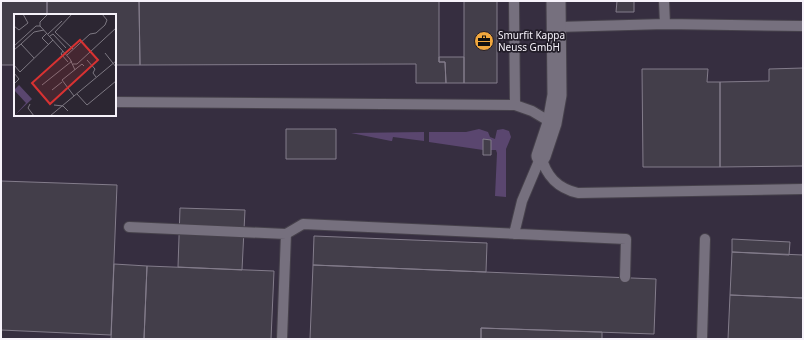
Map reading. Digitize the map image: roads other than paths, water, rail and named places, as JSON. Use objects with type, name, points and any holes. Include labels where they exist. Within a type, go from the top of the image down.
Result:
[{"type":"street","points":[[541,156],[552,123],[557,95],[556,1]]},
{"type":"lane","points":[[514,1],[515,105]]},
{"type":"lane","points":[[664,1],[666,24]]},
{"type":"lane","points":[[557,26],[666,24],[803,26]]},
{"type":"lane","points":[[116,102],[515,105],[532,111],[552,123]]},
{"type":"lane","points":[[541,156],[544,168],[552,179],[564,188],[578,192],[803,189]]},
{"type":"lane","points":[[514,234],[522,201],[541,156]]},
{"type":"lane","points":[[129,227],[286,234],[303,224],[626,239],[625,277]]},
{"type":"lane","points":[[282,339],[286,234]]},
{"type":"lane","points":[[702,339],[705,239]]},
{"type":"place","name":"Smurfit Kappa Neuss GmbH","points":[[484,41]]}]
